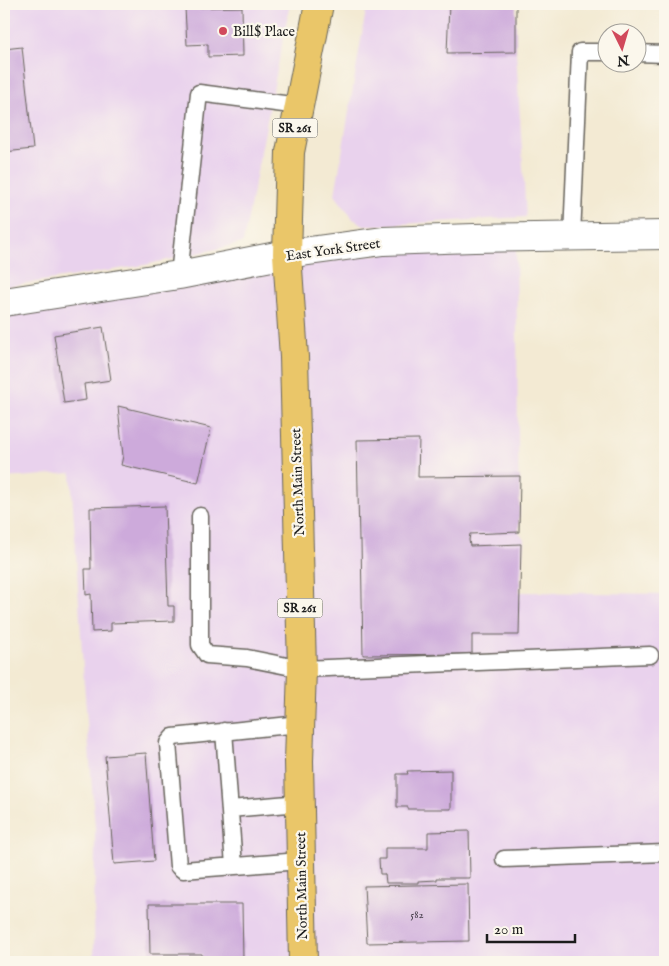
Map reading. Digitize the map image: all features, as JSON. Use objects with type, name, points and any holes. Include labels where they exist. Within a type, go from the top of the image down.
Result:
[{"type":"main road","name":"North Main Street","points":[[303,962],[300,861],[302,669],[294,357],[287,254],[290,152],[319,4]]},
{"type":"street","name":"East York Street","points":[[4,302],[179,275],[287,254],[383,241],[665,235]]},
{"type":"lane","points":[[572,236],[580,52],[596,52]]},
{"type":"lane","points":[[646,53],[665,54]]},
{"type":"lane","points":[[179,275],[200,93],[299,106]]},
{"type":"lane","points":[[200,516],[200,645],[207,655],[247,658],[302,669],[650,655]]},
{"type":"lane","points":[[300,724],[173,737],[168,743],[178,866],[183,870],[300,861]]},
{"type":"lane","points":[[224,731],[234,866]]},
{"type":"lane","points":[[230,809],[300,803]]},
{"type":"lane","points":[[504,859],[665,853]]},
{"type":"shaded area","points":[[4,4],[290,4],[243,243],[145,265],[4,287]]},
{"type":"shaded area","points":[[367,4],[516,4],[516,52],[526,217],[364,225],[353,219],[335,195]]},
{"type":"shaded area","points":[[516,237],[519,532],[524,539],[520,592],[665,594],[665,962],[94,962],[95,828],[71,473],[4,478],[4,302]]},
{"type":"building","points":[[449,4],[516,4],[516,52],[447,53]]},
{"type":"building","points":[[242,7],[243,56],[208,57],[208,44],[187,45],[185,8]]},
{"type":"building","points":[[22,47],[33,149],[4,152],[4,49]]},
{"type":"building","points":[[103,327],[111,380],[84,384],[86,400],[64,403],[54,335]]},
{"type":"building","points":[[118,406],[211,428],[198,483],[121,465],[123,456]]},
{"type":"building","points":[[419,439],[418,477],[520,476],[519,532],[470,534],[469,540],[470,546],[521,544],[519,635],[472,635],[472,654],[363,655],[357,440]]},
{"type":"building","points":[[165,506],[168,606],[174,606],[174,621],[111,623],[111,631],[92,632],[91,594],[86,595],[85,569],[91,569],[90,508]]},
{"type":"building","points":[[146,753],[154,861],[114,864],[105,756]]},
{"type":"building","points":[[451,770],[451,809],[408,809],[408,807],[397,807],[397,774],[408,774],[407,771]]},
{"type":"building","points":[[469,831],[470,878],[437,878],[437,880],[418,881],[418,883],[386,883],[385,874],[380,874],[379,859],[385,859],[385,848],[428,848],[428,832]]},
{"type":"building","points":[[468,884],[469,941],[367,943],[364,886]]},
{"type":"building","points":[[149,904],[242,904],[243,960],[202,960],[202,954],[150,954]]},
{"type":"place","name":"Bill$ Place","points":[[223,31]]}]
